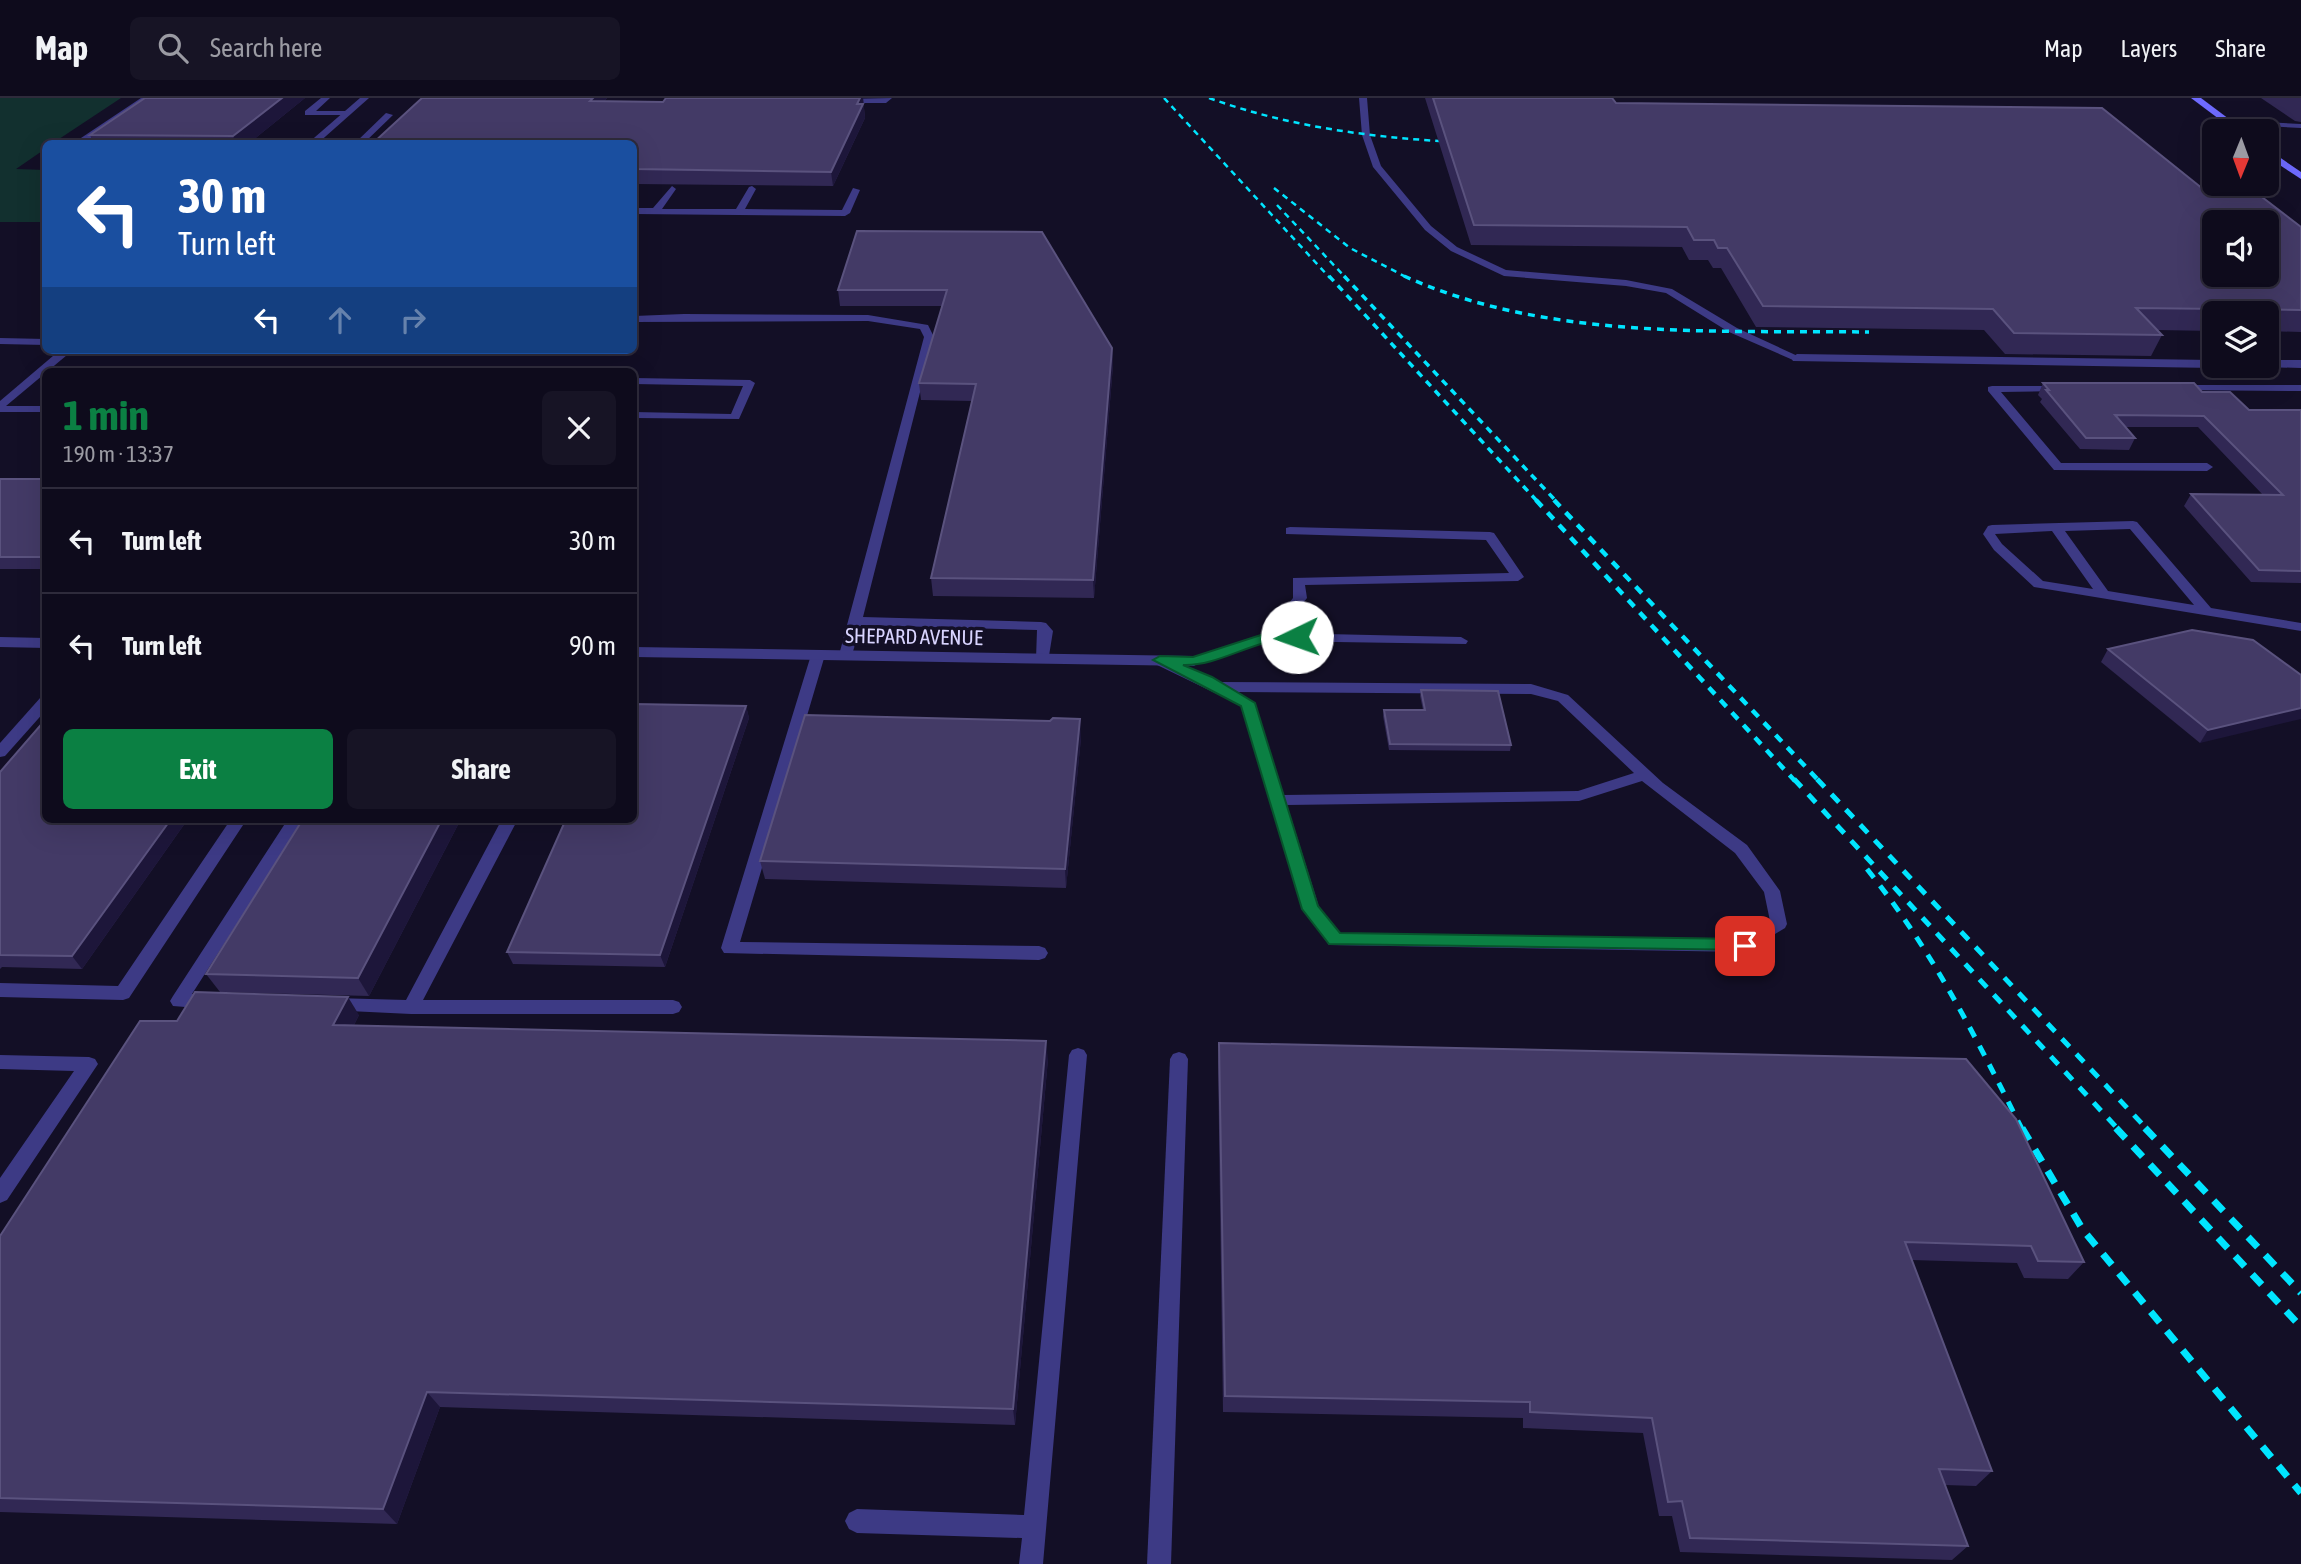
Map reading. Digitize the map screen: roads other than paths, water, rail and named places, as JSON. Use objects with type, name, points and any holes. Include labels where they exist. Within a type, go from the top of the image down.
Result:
[{"type":"main road","points":[[2195,98],[2223,119]]},
{"type":"main road","points":[[2279,160],[2301,176]]},
{"type":"street","points":[[316,140],[365,98]]},
{"type":"street","points":[[48,368],[63,354]]},
{"type":"street","points":[[1797,358],[2202,364]]},
{"type":"street","points":[[2279,364],[2301,364]]},
{"type":"street","points":[[0,408],[42,374]]},
{"type":"street","points":[[2,644],[42,643]]},
{"type":"street","name":"SHEPARD AVENUE","points":[[637,652],[1194,661]]},
{"type":"lane","points":[[82,140],[146,98]]},
{"type":"lane","points":[[326,98],[307,113],[347,113]]},
{"type":"lane","points":[[833,101],[886,101],[888,98]]},
{"type":"lane","points":[[1363,98],[1366,135],[1377,167],[1428,228],[1454,249],[1504,273],[1626,283],[1669,291],[1733,330],[1797,358]]},
{"type":"lane","points":[[362,140],[389,115]]},
{"type":"lane","points":[[2279,125],[2301,126]]},
{"type":"lane","points":[[656,211],[672,189]]},
{"type":"lane","points":[[739,212],[752,189]]},
{"type":"lane","points":[[637,211],[845,213],[856,190]]},
{"type":"lane","points":[[637,319],[868,318],[924,327],[929,337],[846,656]]},
{"type":"lane","points":[[0,341],[42,342]]},
{"type":"lane","points":[[637,381],[750,383],[735,416],[637,415]]},
{"type":"lane","points":[[2073,388],[1992,389],[2058,467],[2207,467]]},
{"type":"lane","points":[[2166,388],[2301,388]]},
{"type":"lane","points":[[0,408],[42,409]]},
{"type":"lane","points":[[2206,611],[2133,525],[1992,529],[1989,534],[1998,547],[2039,584],[2103,594],[2206,611],[2301,626]]},
{"type":"lane","points":[[2055,526],[2103,594]]},
{"type":"lane","points":[[1270,636],[1300,598],[1298,581],[1518,577],[1490,536],[1290,531]]},
{"type":"lane","points":[[855,621],[1041,626],[1046,631],[1043,659]]},
{"type":"lane","points":[[1194,661],[1270,636],[1461,641]]},
{"type":"lane","points":[[818,655],[730,948],[1039,953]]},
{"type":"lane","points":[[1160,660],[1248,703],[1311,909],[1335,940],[1745,946],[1779,924],[1772,891],[1741,849],[1645,775],[1563,698],[1531,689],[1218,687]]},
{"type":"lane","points":[[0,752],[42,705]]},
{"type":"lane","points":[[1277,800],[1579,796],[1645,775]]},
{"type":"lane","points":[[0,990],[123,993],[236,823]]},
{"type":"lane","points":[[234,1002],[180,1001],[293,823]]},
{"type":"lane","points":[[411,1007],[508,823]]},
{"type":"lane","points":[[316,1004],[411,1007],[673,1007]]},
{"type":"lane","points":[[1031,1564],[1078,1055]]},
{"type":"lane","points":[[1159,1564],[1179,1059]]},
{"type":"lane","points":[[0,1062],[89,1064],[0,1194]]},
{"type":"lane","points":[[857,1521],[1034,1527]]},
{"type":"railway","points":[[1164,98],[1330,278]]},
{"type":"railway","points":[[1209,98],[1322,128],[1439,141]]},
{"type":"railway","points":[[1274,188],[1350,248],[1405,276]]},
{"type":"railway","points":[[1277,205],[1346,278]]},
{"type":"railway","points":[[1329,276],[1537,501]]},
{"type":"railway","points":[[1344,276],[1556,501]]},
{"type":"railway","points":[[1405,276],[1459,297],[1516,312],[1574,322],[1692,331],[1869,332]]},
{"type":"railway","points":[[1536,500],[1795,781]]},
{"type":"railway","points":[[1554,500],[1819,781]]},
{"type":"railway","points":[[1794,779],[2118,1129]]},
{"type":"railway","points":[[1817,779],[2147,1129]]},
{"type":"railway","points":[[1867,869],[1933,963],[1970,1027],[2022,1129]]},
{"type":"railway","points":[[2022,1128],[2083,1230],[2301,1493]]},
{"type":"railway","points":[[2116,1128],[2301,1327]]},
{"type":"railway","points":[[2145,1128],[2301,1293]]}]
